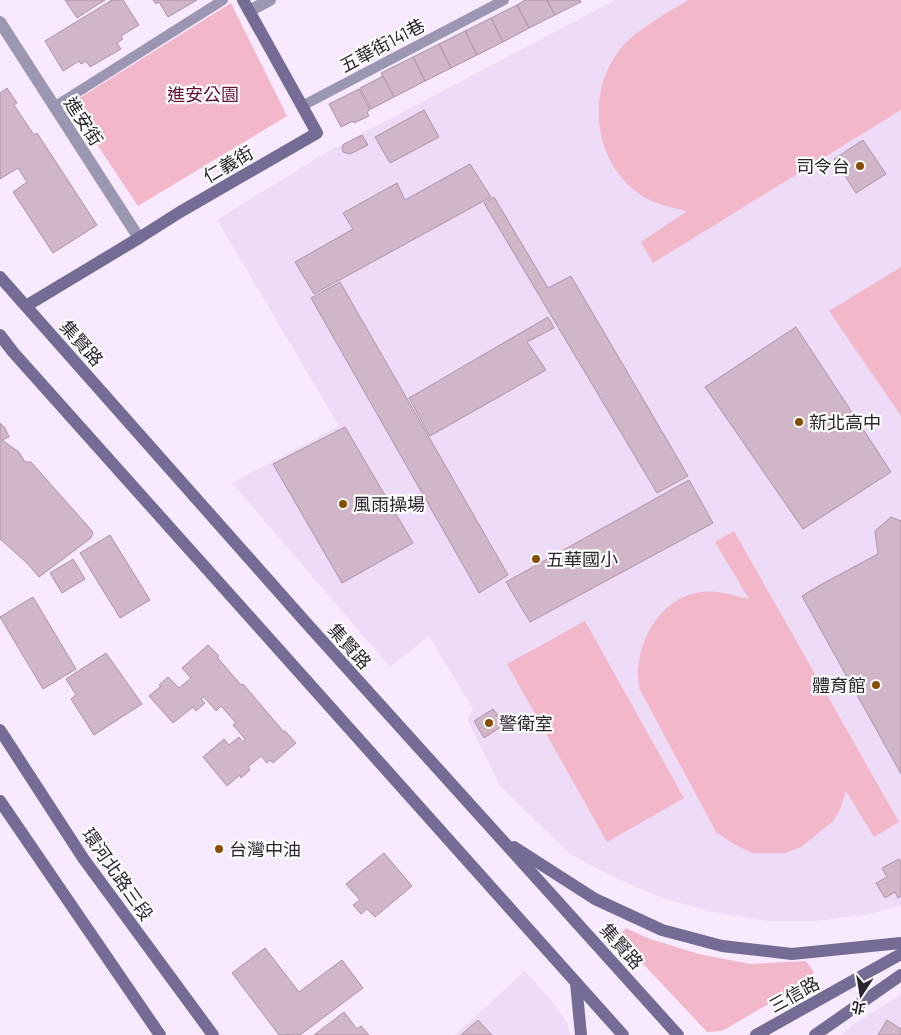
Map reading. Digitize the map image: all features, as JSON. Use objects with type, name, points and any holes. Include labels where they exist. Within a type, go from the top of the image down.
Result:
[{"type":"main road","name":"仁義街","points":[[26,306],[180,212],[317,133],[246,5]]},
{"type":"main road","name":"集賢路","points":[[0,277],[499,838],[678,1035]]},
{"type":"main road","points":[[0,337],[623,1035]]},
{"type":"main road","name":"環河北路三段","points":[[0,730],[83,858],[213,1035]]},
{"type":"main road","points":[[0,801],[160,1035]]},
{"type":"main road","points":[[499,838],[595,899],[662,930],[722,946],[792,954],[901,943]]},
{"type":"main road","name":"三信路","points":[[756,1035],[901,954]]},
{"type":"main road","points":[[815,1035],[829,1029],[901,975]]},
{"type":"main road","points":[[576,983],[581,1035]]},
{"type":"street","points":[[246,5],[270,0]]},
{"type":"street","name":"進安街","points":[[0,22],[139,238]]},
{"type":"lane","points":[[54,107],[223,0]]},
{"type":"lane","name":"五華街141巷","points":[[302,106],[504,0]]},
{"type":"shaded area","name":"五華國小","points":[[615,0],[901,0],[901,906],[864,915],[814,921],[769,921],[707,911],[660,897],[613,877],[570,854],[500,786],[467,719],[473,709],[429,636],[390,667],[232,483],[339,426],[217,220],[325,153]]},
{"type":"shaded area","points":[[525,971],[552,1001],[567,1023],[570,1035],[455,1035]]},
{"type":"shaded area","points":[[901,994],[901,1035],[842,1035],[851,1026]]},
{"type":"green space","points":[[688,0],[901,0],[901,110],[653,263],[641,242],[687,211],[666,206],[646,198],[634,190],[621,176],[610,160],[603,143],[599,124],[599,105],[608,69],[624,44],[650,23]]},
{"type":"green space","name":"進安公園","points":[[231,3],[287,116],[138,206],[70,104]]},
{"type":"green space","points":[[901,267],[901,416],[829,311]]},
{"type":"green space","points":[[734,531],[899,822],[874,837],[846,791],[840,810],[833,821],[801,847],[785,853],[752,853],[732,843],[716,832],[639,688],[638,669],[644,642],[657,618],[667,608],[677,600],[703,592],[721,593],[749,599],[715,542]]},
{"type":"green space","points":[[585,621],[684,798],[607,842],[507,664]]},
{"type":"green space","points":[[626,928],[650,939],[699,954],[750,964],[806,961],[814,972],[808,981],[722,1031],[707,1032],[618,937]]},
{"type":"building","points":[[65,0],[105,0],[77,18]]},
{"type":"building","points":[[112,0],[123,0],[139,25],[121,36],[123,39],[117,43],[121,49],[90,67],[86,61],[81,64],[79,61],[63,71],[45,41]]},
{"type":"building","points":[[153,0],[197,0],[168,17],[159,2],[156,4]]},
{"type":"building","points":[[525,0],[547,0],[555,15],[529,28],[517,5]]},
{"type":"building","points":[[547,0],[580,0],[581,2],[555,15]]},
{"type":"building","points":[[517,5],[529,28],[503,42],[491,18]]},
{"type":"building","points":[[491,18],[503,42],[477,55],[465,31]]},
{"type":"building","points":[[465,31],[477,55],[451,68],[439,44]]},
{"type":"building","points":[[439,44],[451,68],[425,81],[413,57]]},
{"type":"building","points":[[413,57],[425,81],[394,97],[381,73]]},
{"type":"building","points":[[383,76],[394,97],[371,109],[360,88]]},
{"type":"building","points":[[7,88],[17,103],[14,105],[34,135],[37,133],[97,225],[53,253],[13,192],[27,182],[18,168],[0,179],[0,93]]},
{"type":"building","points":[[359,89],[370,110],[367,112],[369,116],[341,127],[329,104]]},
{"type":"building","points":[[424,110],[439,137],[390,163],[375,137]]},
{"type":"building","points":[[362,135],[368,145],[350,154],[343,152],[342,147],[344,144]]},
{"type":"building","name":"司令台","points":[[863,140],[886,174],[856,193],[834,159]]},
{"type":"building","points":[[470,164],[491,197],[314,294],[295,262],[353,229],[343,213],[397,183],[405,200]]},
{"type":"building","points":[[494,197],[548,288],[571,276],[688,476],[657,493],[484,203]]},
{"type":"building","points":[[340,282],[508,575],[479,593],[311,298]]},
{"type":"building","points":[[548,317],[554,328],[527,342],[546,370],[430,436],[409,398]]},
{"type":"building","points":[[796,327],[891,472],[803,529],[705,387]]},
{"type":"building","points":[[0,423],[5,428],[9,437],[2,440],[19,452],[25,462],[31,462],[93,532],[91,538],[39,577],[26,562],[0,539]]},
{"type":"building","name":"風雨操場","points":[[345,427],[413,543],[342,583],[273,464]]},
{"type":"building","points":[[689,480],[713,523],[530,622],[506,582]]},
{"type":"building","name":"體育館","points":[[891,517],[901,521],[901,774],[802,596],[878,554],[875,531]]},
{"type":"building","points":[[110,535],[150,600],[120,618],[80,553]]},
{"type":"building","points":[[73,559],[85,579],[62,593],[50,573]]},
{"type":"building","points":[[33,597],[76,669],[43,689],[0,617]]},
{"type":"building","points":[[208,645],[241,685],[243,684],[284,732],[296,743],[273,763],[270,760],[267,763],[261,756],[248,767],[250,770],[241,778],[240,775],[227,786],[203,757],[224,739],[229,745],[239,737],[243,742],[245,739],[233,725],[236,723],[221,706],[216,711],[204,697],[201,699],[205,703],[196,711],[193,707],[173,723],[149,696],[168,677],[179,688],[191,678],[182,668]]},
{"type":"building","points":[[106,653],[142,704],[94,735],[71,699],[76,695],[66,679]]},
{"type":"building","name":"警衛室","points":[[493,709],[505,724],[484,738],[474,721]]},
{"type":"building","points":[[384,853],[412,886],[375,917],[367,909],[361,914],[353,905],[360,900],[346,884]]},
{"type":"building","points":[[899,859],[901,862],[901,896],[898,898],[895,892],[885,898],[876,883],[887,877],[882,868]]},
{"type":"building","points":[[265,948],[299,992],[342,960],[363,988],[300,1035],[279,1035],[232,973]]},
{"type":"building","points":[[344,1012],[357,1029],[361,1026],[369,1035],[314,1035]]},
{"type":"building","points":[[478,1020],[492,1035],[461,1035]]},
{"type":"building","points":[[887,1020],[901,1029],[901,1035],[878,1035]]},
{"type":"place","name":"司令台","points":[[860,166]]},
{"type":"place","name":"新北高中","points":[[799,422]]},
{"type":"place","name":"風雨操場","points":[[343,504]]},
{"type":"place","name":"五華國小","points":[[536,559]]},
{"type":"place","name":"體育館","points":[[876,685]]},
{"type":"place","name":"警衛室","points":[[489,723]]},
{"type":"place","name":"台灣中油","points":[[219,849]]}]
